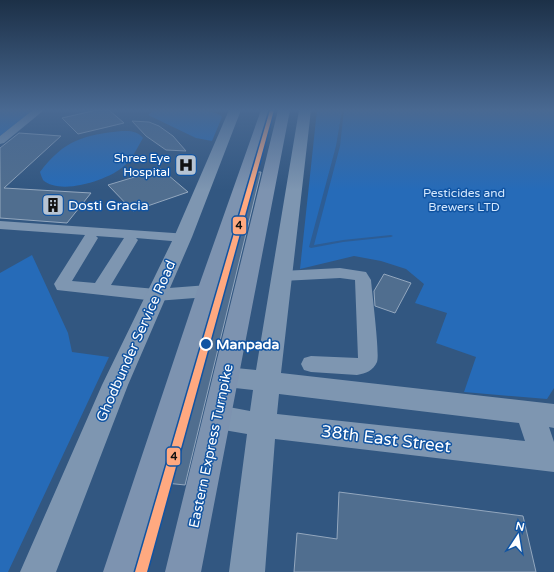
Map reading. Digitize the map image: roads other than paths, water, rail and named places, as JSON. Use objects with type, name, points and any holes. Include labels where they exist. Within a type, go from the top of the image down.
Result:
[{"type":"main road","points":[[120,572],[255,137]]},
{"type":"main road","name":"Eastern Express Turnpike","points":[[183,572],[278,137]]},
{"type":"street","name":"Ghodbunder Service Road","points":[[38,572],[114,385],[182,240],[224,137]]},
{"type":"street","points":[[247,572],[267,382],[301,137]]},
{"type":"street","points":[[0,231],[182,240]]},
{"type":"street","points":[[0,231],[130,240],[182,240]]},
{"type":"street","points":[[90,238],[62,284],[63,286],[156,295],[208,291]]},
{"type":"street","points":[[100,290],[130,240]]},
{"type":"street","points":[[282,276],[340,273],[360,276],[362,280],[368,360],[363,366],[357,367],[311,364]]},
{"type":"street","points":[[226,377],[542,415],[550,457]]},
{"type":"street","name":"38th East Street","points":[[218,417],[263,425],[550,457]]},
{"type":"waterway","points":[[339,137],[311,247],[343,241],[391,236]]},
{"type":"place","name":"Shree Eye Hospital","points":[[186,165]]},
{"type":"place","name":"Dosti Gracia","points":[[53,205]]},
{"type":"place","name":"Manpada","points":[[206,344]]},
{"type":"park label","name":"Pesticides and Brewers LTD","points":[[464,200]]}]
